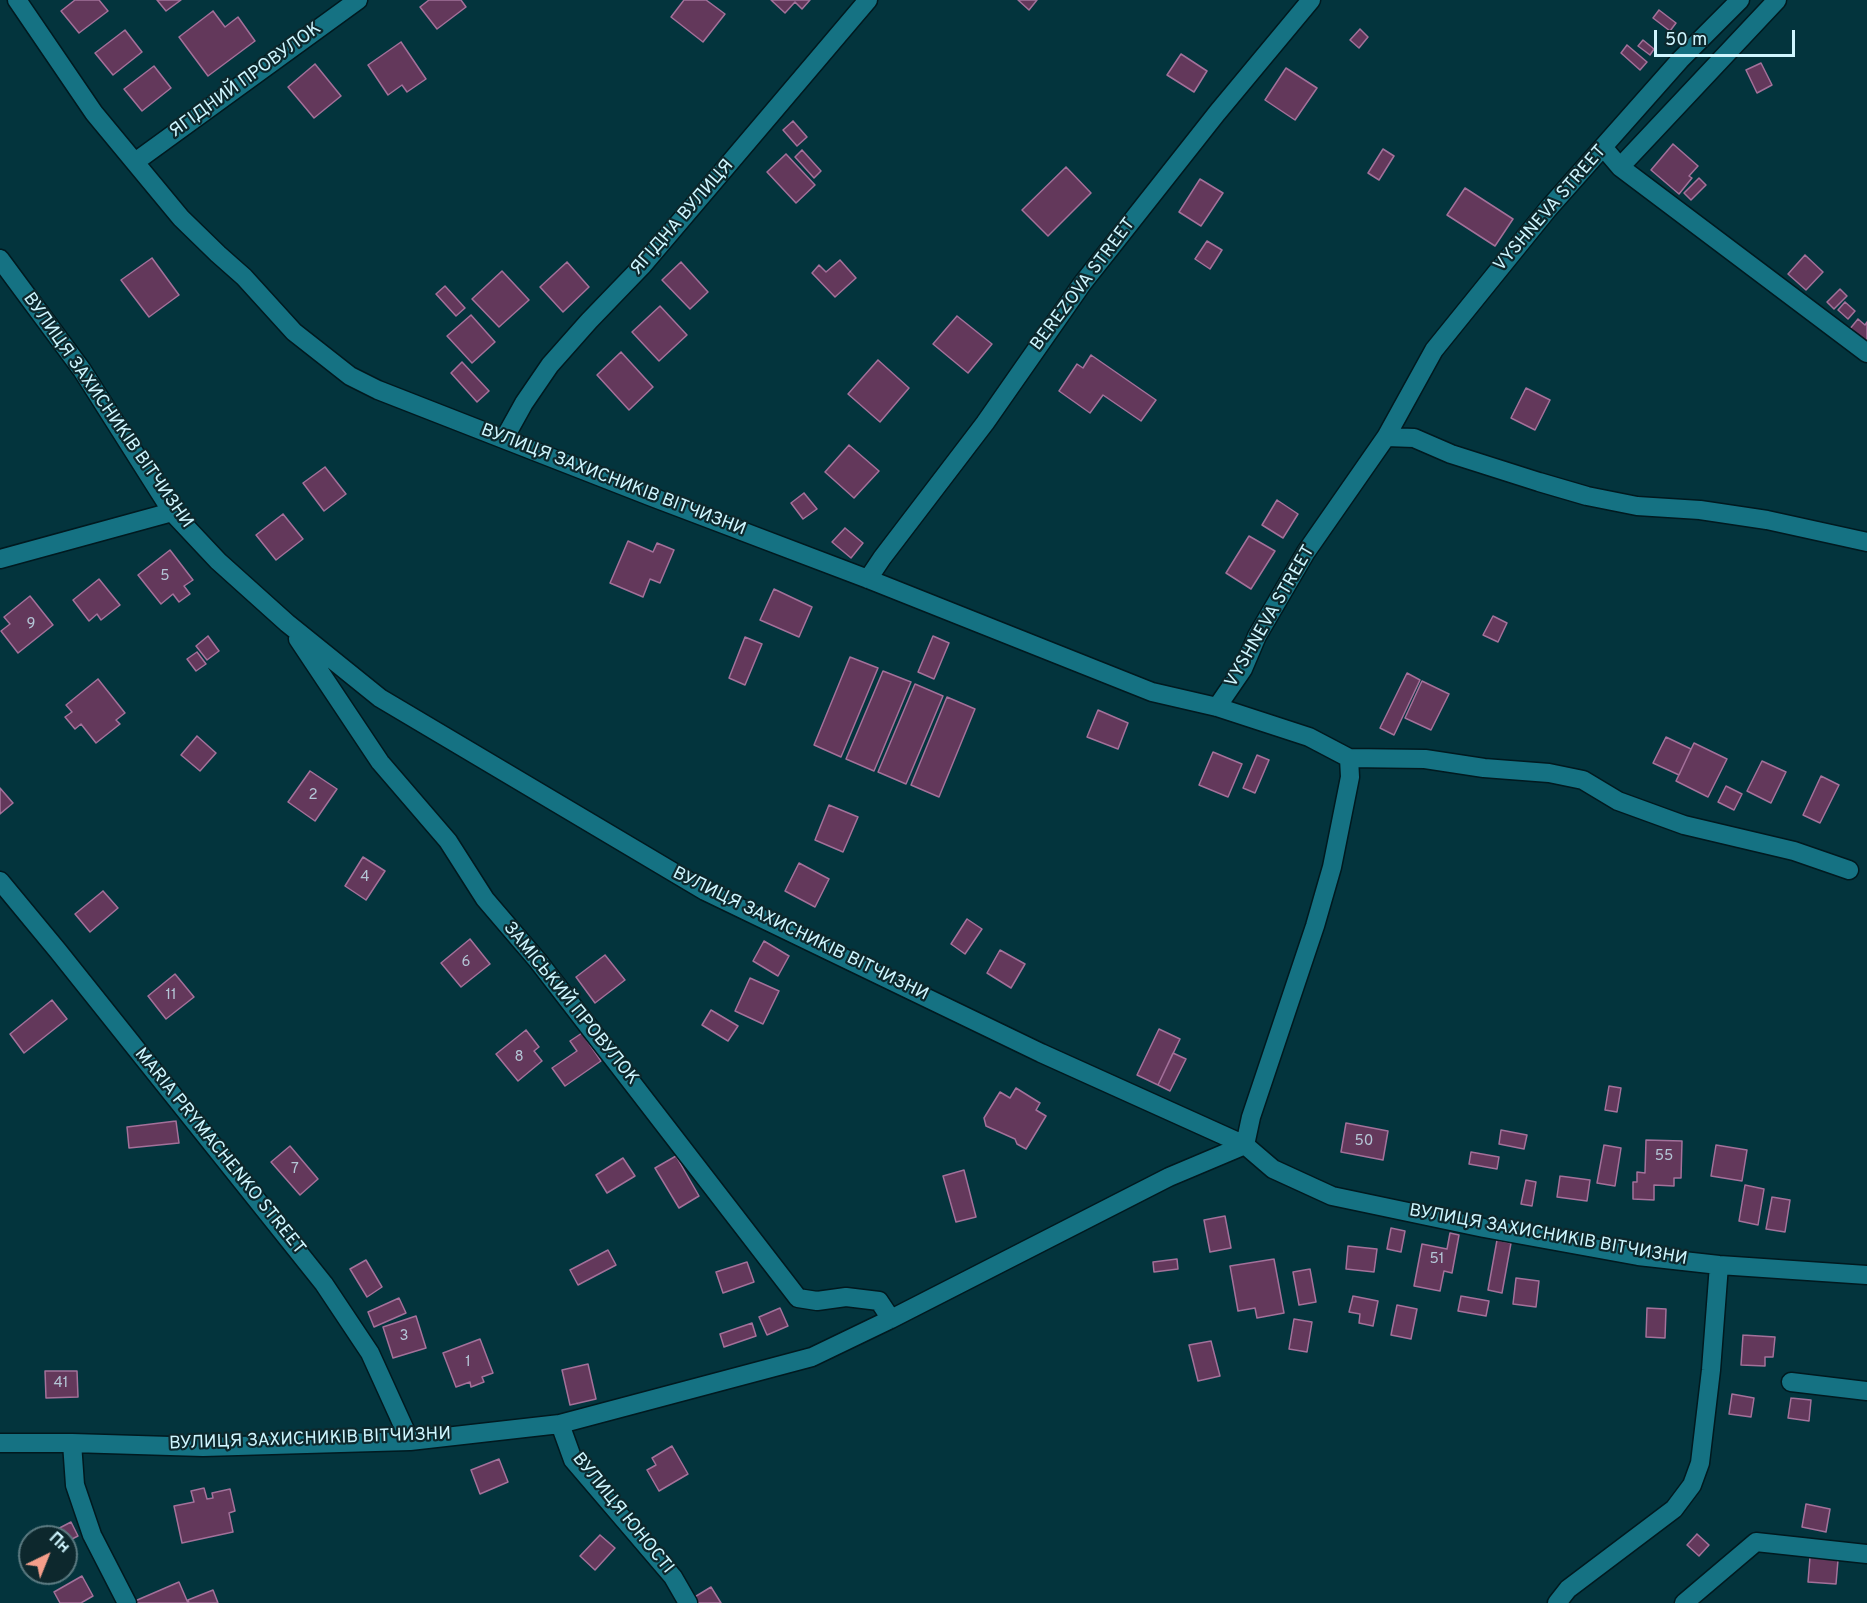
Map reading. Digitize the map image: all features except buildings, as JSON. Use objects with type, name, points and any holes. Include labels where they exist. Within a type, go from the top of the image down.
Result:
[{"type":"street","name":"ВУЛИЦЯ ЗАХИСНИКІВ ВІТЧИЗНИ","points":[[17,0],[94,113],[181,218],[244,277],[294,332],[350,376],[378,390],[868,579],[1152,692],[1217,707],[1309,737],[1349,758],[1425,759],[1583,780],[1618,801],[1684,825],[1794,851],[1849,870]]},
{"type":"street","name":"ЯГІДНИЙ ПРОВУЛОК","points":[[135,162],[358,0]]},
{"type":"street","name":"ЯГІДНА ВУЛИЦЯ","points":[[504,439],[524,403],[550,365],[643,265],[868,0]]},
{"type":"street","name":"BEREZOVA STREET","points":[[868,579],[985,423],[1082,284],[1217,113],[1311,0]]},
{"type":"street","name":"VYSHNEVA STREET","points":[[1217,707],[1243,669],[1257,636],[1306,552],[1386,437],[1434,350],[1520,243],[1603,147],[1680,60],[1740,0]]},
{"type":"street","points":[[1620,167],[1778,0]]},
{"type":"street","points":[[1603,147],[1620,167],[1867,352]]},
{"type":"street","name":"ВУЛИЦЯ ЗАХИСНИКІВ ВІТЧИЗНИ","points":[[0,260],[82,370],[172,512],[218,561],[287,623],[380,698],[705,891],[1030,1048],[1245,1145],[1273,1169],[1332,1196],[1638,1256],[1719,1265],[1867,1275]]},
{"type":"street","points":[[1386,437],[1414,438],[1451,454],[1587,496],[1637,506],[1701,510],[1767,520],[1867,542]]},
{"type":"street","points":[[0,559],[172,512]]},
{"type":"street","name":"ЗАМІСЬКИЙ ПРОВУЛОК","points":[[287,623],[380,762],[448,841],[485,899],[545,970],[798,1298],[817,1301],[846,1297],[879,1301],[891,1319]]},
{"type":"street","points":[[1245,1145],[1251,1117],[1315,926],[1332,867],[1350,777],[1349,758]]},
{"type":"street","name":"MARIA PRYMACHENKO STREET","points":[[0,881],[324,1284],[370,1353],[410,1441]]},
{"type":"street","name":"ВУЛИЦЯ ЗАХИСНИКІВ ВІТЧИЗНИ","points":[[0,1443],[202,1447],[410,1441],[560,1424],[812,1357],[1169,1177],[1245,1145]]},
{"type":"street","points":[[1557,1603],[1568,1589],[1674,1509],[1692,1485],[1700,1462],[1711,1370],[1719,1265]]},
{"type":"street","points":[[1791,1382],[1867,1391]]},
{"type":"street","name":"ВУЛИЦЯ ЮНОСТІ","points":[[560,1424],[573,1460],[673,1577],[688,1603]]},
{"type":"street","points":[[72,1443],[75,1485],[92,1535],[127,1603]]},
{"type":"street","points":[[1684,1603],[1756,1542],[1867,1554]]}]
